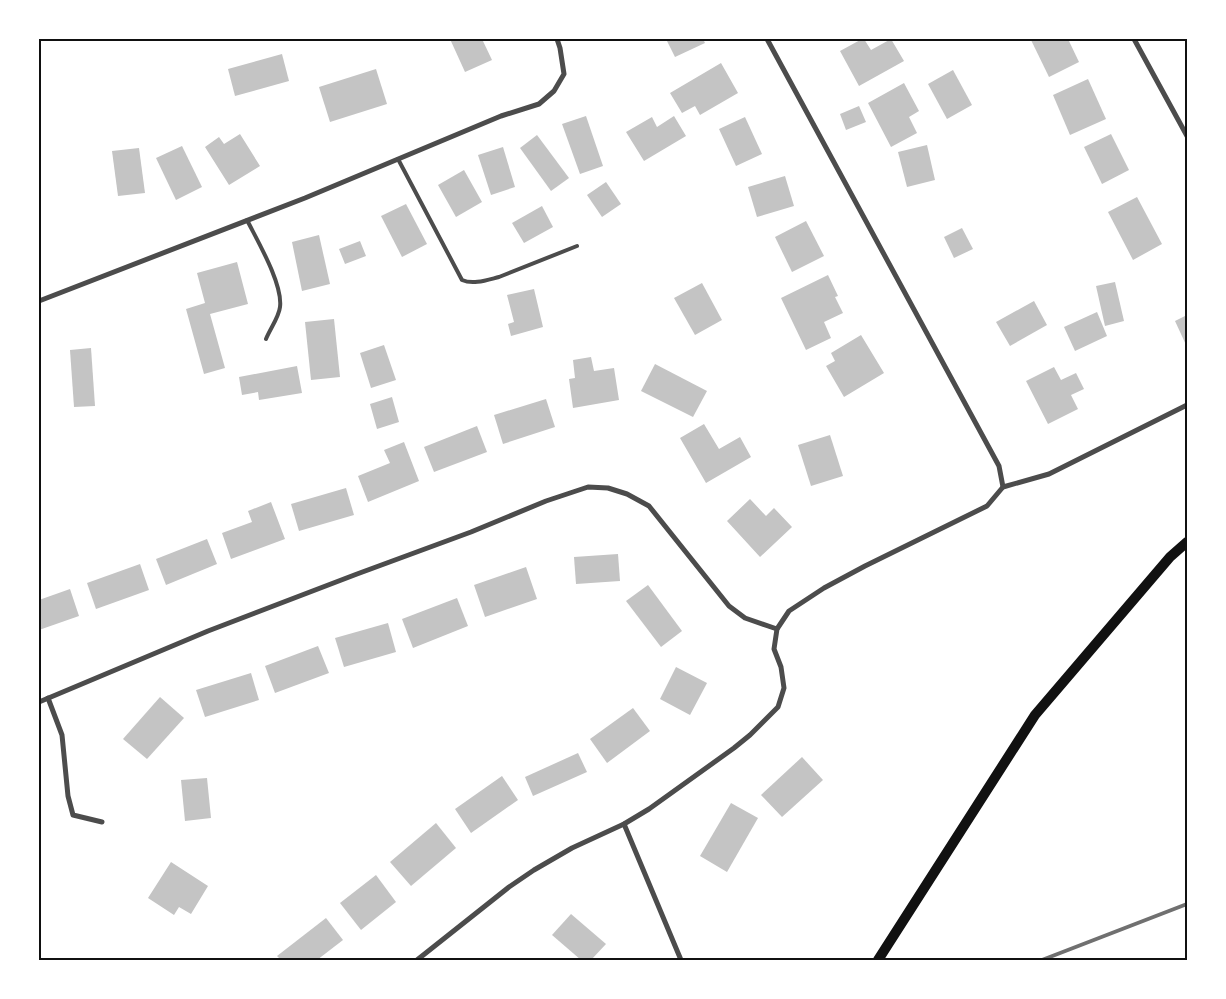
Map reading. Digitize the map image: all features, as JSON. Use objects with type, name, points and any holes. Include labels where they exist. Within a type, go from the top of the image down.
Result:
[{"type":"main road","points":[[878,960],[1035,715],[1170,557],[1187,542]]},
{"type":"street","points":[[39,301],[247,220],[501,116],[539,104],[554,91],[564,74],[557,39]]},
{"type":"street","points":[[767,39],[999,466],[1003,487]]},
{"type":"street","points":[[1134,39],[1187,136]]},
{"type":"street","points":[[417,960],[509,887],[534,870],[572,848],[624,824],[649,809],[734,748],[778,707],[784,688],[781,668],[774,649],[777,629],[789,611],[824,588],[987,506],[1003,487],[1049,474],[1187,405]]},
{"type":"street","points":[[39,702],[217,628],[347,577],[471,532],[546,501],[588,487],[608,488],[627,494],[649,506],[729,606],[745,618],[777,629]]},
{"type":"street","points":[[48,698],[62,735],[68,796],[73,815],[102,822]]},
{"type":"street","points":[[624,824],[681,960]]},
{"type":"lane","points":[[398,159],[462,280],[467,282],[486,281],[577,246]]},
{"type":"lane","points":[[247,220],[265,254],[278,289],[280,307],[266,339]]},
{"type":"building","points":[[450,39],[482,39],[492,60],[465,72]]},
{"type":"building","points":[[666,39],[703,39],[705,43],[675,57]]},
{"type":"building","points":[[864,39],[871,50],[891,39],[904,61],[859,86],[840,51]]},
{"type":"building","points":[[1068,39],[1079,62],[1049,77],[1031,40]]},
{"type":"building","points":[[282,54],[289,81],[235,96],[228,69]]},
{"type":"building","points":[[721,63],[738,93],[700,115],[695,106],[682,113],[670,93]]},
{"type":"building","points":[[376,69],[387,104],[330,122],[319,87]]},
{"type":"building","points":[[953,70],[972,105],[947,119],[928,84]]},
{"type":"building","points":[[1088,79],[1106,119],[1070,135],[1053,95]]},
{"type":"building","points":[[904,83],[919,111],[909,117],[917,133],[891,147],[868,103]]},
{"type":"building","points":[[859,106],[866,122],[846,130],[840,114]]},
{"type":"building","points":[[586,116],[603,166],[580,174],[562,124]]},
{"type":"building","points":[[674,116],[686,136],[644,161],[626,132],[652,117],[657,127]]},
{"type":"building","points":[[745,117],[762,154],[736,166],[719,129]]},
{"type":"building","points":[[240,134],[260,166],[229,185],[205,147],[219,137],[224,144]]},
{"type":"building","points":[[1111,134],[1129,170],[1102,184],[1084,147]]},
{"type":"building","points":[[537,135],[569,178],[551,191],[520,148]]},
{"type":"building","points":[[927,145],[935,180],[907,187],[898,152]]},
{"type":"building","points":[[182,146],[202,187],[176,200],[156,158]]},
{"type":"building","points":[[503,147],[515,187],[491,195],[478,155]]},
{"type":"building","points":[[139,148],[145,193],[118,196],[112,151]]},
{"type":"building","points":[[464,170],[482,202],[456,217],[438,185]]},
{"type":"building","points":[[785,176],[794,206],[757,217],[748,187]]},
{"type":"building","points":[[606,182],[621,204],[602,217],[587,195]]},
{"type":"building","points":[[1137,197],[1162,244],[1133,260],[1108,212]]},
{"type":"building","points":[[406,204],[427,244],[402,257],[381,216]]},
{"type":"building","points":[[542,206],[553,227],[524,243],[512,223]]},
{"type":"building","points":[[806,221],[824,256],[792,272],[775,237]]},
{"type":"building","points":[[962,228],[973,249],[954,258],[944,237]]},
{"type":"building","points":[[319,235],[330,284],[302,291],[292,242]]},
{"type":"building","points":[[360,241],[366,256],[345,264],[339,249]]},
{"type":"building","points":[[237,262],[248,304],[210,314],[225,368],[204,374],[186,309],[205,303],[197,273]]},
{"type":"building","points":[[828,275],[838,296],[835,297],[843,313],[824,322],[831,338],[806,350],[781,298]]},
{"type":"building","points":[[1115,282],[1124,321],[1105,326],[1096,286]]},
{"type":"building","points":[[702,283],[722,320],[695,335],[674,298]]},
{"type":"building","points":[[534,289],[543,327],[511,336],[508,324],[514,322],[507,295]]},
{"type":"building","points":[[1034,301],[1047,325],[1010,346],[996,322]]},
{"type":"building","points":[[1097,312],[1107,336],[1075,351],[1064,327]]},
{"type":"building","points":[[1187,315],[1187,347],[1175,321]]},
{"type":"building","points":[[334,319],[340,377],[311,380],[305,322]]},
{"type":"building","points":[[861,335],[884,373],[844,397],[826,366],[835,361],[831,353]]},
{"type":"building","points":[[384,345],[396,380],[371,388],[360,353]]},
{"type":"building","points":[[91,348],[95,406],[74,407],[70,350]]},
{"type":"building","points":[[591,357],[594,371],[614,368],[619,400],[573,408],[569,379],[575,378],[573,360]]},
{"type":"building","points":[[655,364],[707,391],[693,417],[641,391]]},
{"type":"building","points":[[297,366],[302,393],[259,400],[258,392],[242,395],[239,377]]},
{"type":"building","points":[[1054,367],[1061,380],[1076,373],[1084,389],[1071,395],[1078,409],[1048,424],[1026,381]]},
{"type":"building","points":[[392,397],[399,422],[377,429],[370,404]]},
{"type":"building","points":[[546,399],[555,427],[503,444],[494,415]]},
{"type":"building","points":[[704,424],[719,449],[740,437],[751,457],[706,483],[680,438]]},
{"type":"building","points":[[477,426],[487,452],[434,472],[424,447]]},
{"type":"building","points":[[830,435],[843,476],[811,486],[798,445]]},
{"type":"building","points":[[404,442],[419,481],[368,502],[358,476],[390,463],[384,450]]},
{"type":"building","points":[[346,488],[354,515],[299,531],[291,504]]},
{"type":"building","points":[[750,499],[766,516],[774,508],[792,527],[760,557],[727,521]]},
{"type":"building","points":[[271,502],[285,539],[231,559],[222,533],[252,522],[248,511]]},
{"type":"building","points":[[207,539],[217,564],[166,585],[156,559]]},
{"type":"building","points":[[618,554],[620,581],[576,584],[574,557]]},
{"type":"building","points":[[140,564],[149,590],[96,609],[87,583]]},
{"type":"building","points":[[526,567],[537,599],[485,617],[474,585]]},
{"type":"building","points":[[648,585],[682,631],[661,647],[626,601]]},
{"type":"building","points":[[70,589],[79,616],[39,630],[39,600]]},
{"type":"building","points":[[457,598],[468,626],[413,648],[402,619]]},
{"type":"building","points":[[388,623],[396,652],[344,667],[335,638]]},
{"type":"building","points":[[318,646],[329,673],[275,693],[265,666]]},
{"type":"building","points":[[676,667],[707,683],[690,715],[660,699]]},
{"type":"building","points":[[251,673],[259,700],[205,717],[196,690]]},
{"type":"building","points":[[160,697],[184,718],[147,759],[123,739]]},
{"type":"building","points":[[633,708],[650,731],[607,763],[590,739]]},
{"type":"building","points":[[578,753],[587,772],[533,796],[525,777]]},
{"type":"building","points":[[802,757],[823,780],[782,817],[761,795]]},
{"type":"building","points":[[502,776],[518,800],[471,833],[455,809]]},
{"type":"building","points":[[207,778],[211,818],[185,821],[181,780]]},
{"type":"building","points":[[731,803],[758,818],[727,872],[700,856]]},
{"type":"building","points":[[436,823],[456,848],[411,886],[390,862]]},
{"type":"building","points":[[171,862],[208,886],[191,914],[179,907],[174,915],[148,898]]},
{"type":"building","points":[[376,875],[396,902],[361,930],[340,903]]},
{"type":"building","points":[[571,914],[606,944],[591,960],[581,960],[552,935]]},
{"type":"building","points":[[326,918],[343,940],[317,960],[281,960],[277,956]]},
{"type":"railway","points":[[1042,960],[1187,904]]}]
